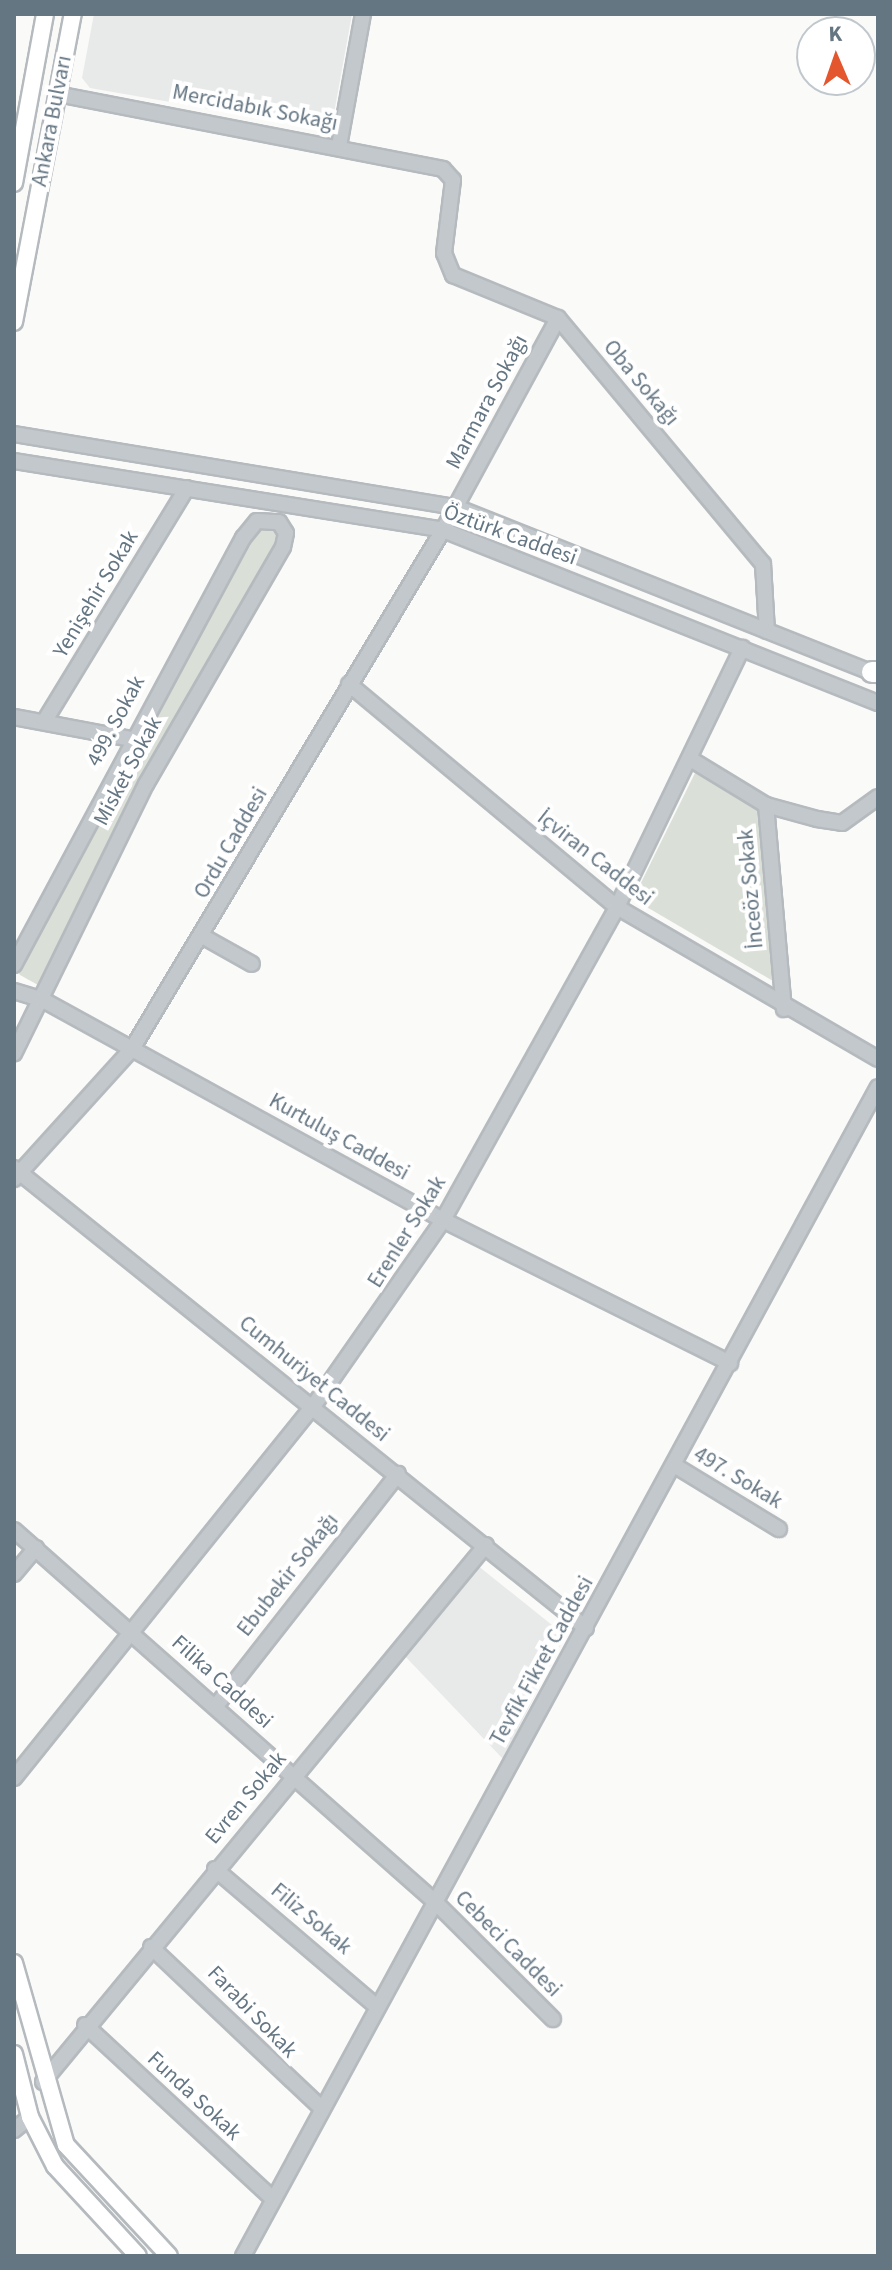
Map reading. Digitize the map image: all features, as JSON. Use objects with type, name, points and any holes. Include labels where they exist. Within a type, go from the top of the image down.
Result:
[{"type":"main road","name":"Ankara Bulvarı","points":[[14,183],[45,14]]},
{"type":"main road","name":"Ankara Bulvarı","points":[[14,322],[73,14]]},
{"type":"main road","points":[[14,1963],[43,2082],[66,2145],[169,2256]]},
{"type":"main road","points":[[14,2054],[30,2117],[55,2166],[138,2256]]},
{"type":"street","points":[[339,146],[363,14]]},
{"type":"street","name":"Mercidabık Sokağı","points":[[57,94],[339,146],[443,169],[453,180],[444,253],[453,275]]},
{"type":"street","name":"Oba Sokağı","points":[[453,275],[558,318],[763,564],[767,631]]},
{"type":"street","name":"Marmara Sokağı","points":[[456,507],[558,318]]},
{"type":"street","name":"Öztürk Caddesi","points":[[14,434],[456,507],[876,673]]},
{"type":"street","name":"Öztürk Caddesi","points":[[14,461],[443,530],[878,703]]},
{"type":"street","name":"Yenişehir Sokak","points":[[44,722],[187,488]]},
{"type":"street","name":"Ordu Caddesi","points":[[17,1172],[132,1049],[456,507]]},
{"type":"street","name":"499. Sokak","points":[[14,965],[132,739],[243,538],[257,521],[275,520]]},
{"type":"street","name":"Misket Sokak","points":[[14,1053],[36,998],[214,657],[283,547],[286,533],[275,520]]},
{"type":"street","name":"Erenler Sokak","points":[[14,1778],[130,1629],[312,1408],[443,1220],[617,907],[692,760],[742,648]]},
{"type":"street","name":"İçviran Caddesi","points":[[349,684],[617,907],[784,1009],[878,1059]]},
{"type":"street","points":[[14,717],[132,739]]},
{"type":"street","name":"İnceöz Sokak","points":[[692,760],[766,805],[784,1009]]},
{"type":"street","points":[[766,805],[842,823],[878,797]]},
{"type":"street","points":[[202,936],[252,964]]},
{"type":"street","name":"Kurtuluş Caddesi","points":[[14,991],[36,998],[132,1049],[443,1220],[730,1363]]},
{"type":"street","name":"Tevfik Fikret Caddesi","points":[[243,2256],[433,1900],[586,1628],[878,1087]]},
{"type":"street","name":"Cumhuriyet Caddesi","points":[[17,1172],[398,1474],[586,1628]]},
{"type":"street","name":"497. Sokak","points":[[674,1465],[779,1529]]},
{"type":"street","name":"Ebubekir Sokağı","points":[[216,1706],[398,1474]]},
{"type":"street","name":"Filika Caddesi","points":[[14,1530],[130,1629],[433,1900]]},
{"type":"street","name":"Evren Sokak","points":[[43,2082],[85,2025],[486,1545]]},
{"type":"street","points":[[14,1574],[36,1548]]},
{"type":"street","name":"Filiz Sokak","points":[[215,1869],[376,2006]]},
{"type":"street","name":"Cebeci Caddesi","points":[[433,1900],[553,2019]]},
{"type":"street","name":"Farabi Sokak","points":[[151,1947],[321,2108]]},
{"type":"street","name":"Funda Sokak","points":[[85,2025],[273,2199]]},
{"type":"street","points":[[14,2130],[30,2117]]},
{"type":"shaded area","points":[[94,14],[352,14],[331,130],[90,88],[82,78]]},
{"type":"shaded area","points":[[267,524],[277,530],[277,547],[234,614],[38,985],[20,975],[16,969],[256,527]]},
{"type":"shaded area","points":[[695,773],[757,808],[762,818],[773,981],[633,899]]},
{"type":"shaded area","points":[[477,1565],[552,1625],[562,1642],[503,1759],[402,1653]]}]
